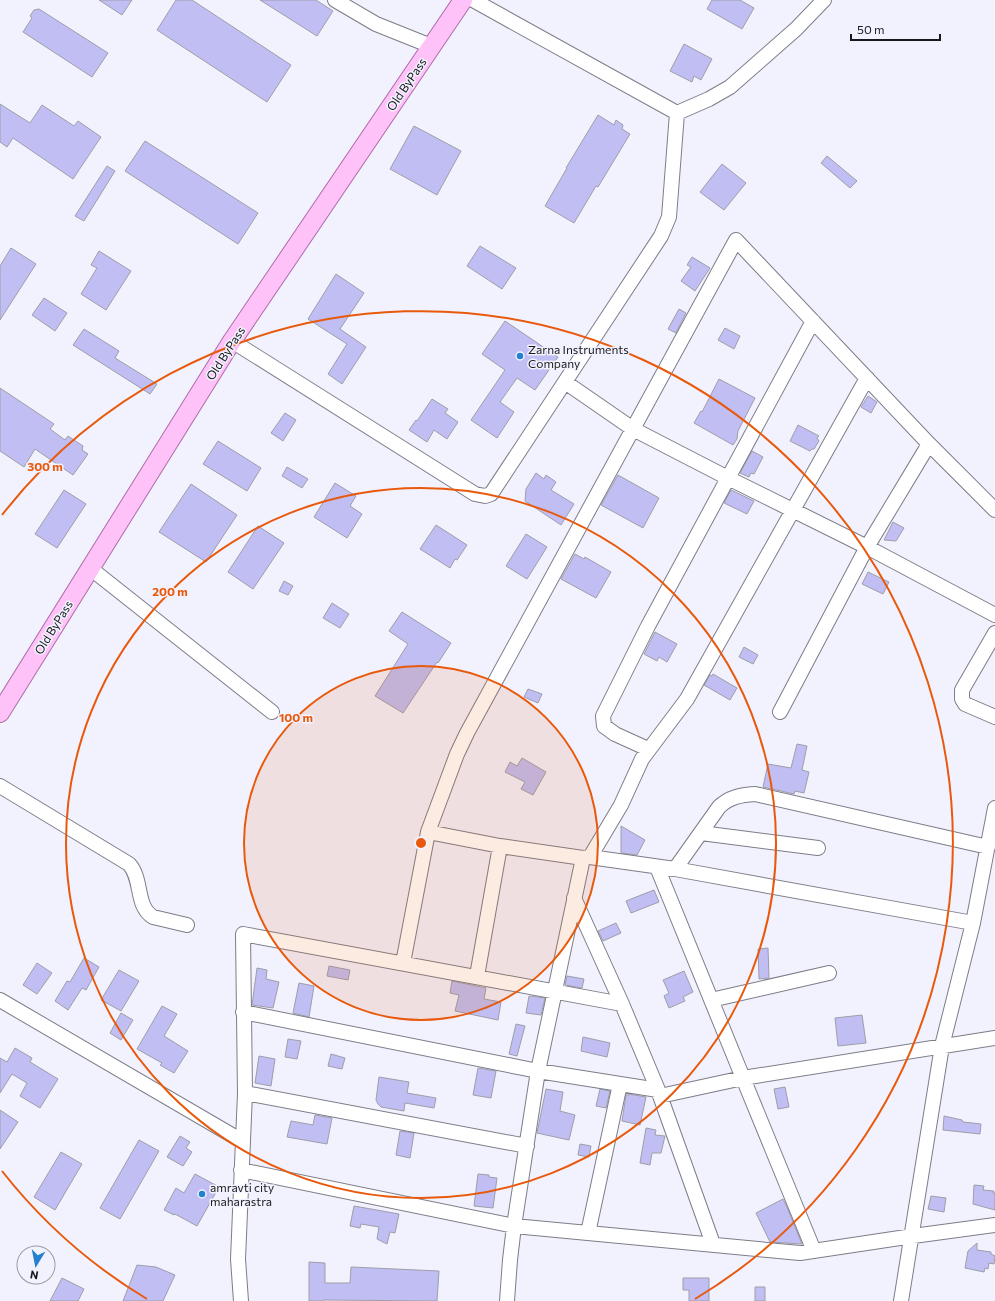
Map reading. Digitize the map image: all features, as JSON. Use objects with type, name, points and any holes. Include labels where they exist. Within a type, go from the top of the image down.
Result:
[{"type":"main road","name":"Old ByPass","points":[[0,713],[232,341],[463,0]]},
{"type":"street","points":[[335,0],[376,24],[431,46]]},
{"type":"street","points":[[473,0],[677,113]]},
{"type":"street","points":[[677,113],[709,100],[730,87],[796,29],[824,0]]},
{"type":"street","points":[[232,341],[475,494],[485,496],[491,494],[661,236],[669,217],[677,113]]},
{"type":"street","points":[[403,963],[428,832],[457,754],[467,733],[736,240],[929,444],[995,510]]},
{"type":"street","points":[[648,749],[614,734],[604,726],[603,716],[648,626],[813,321]]},
{"type":"street","points":[[507,1301],[514,1226],[538,1071],[574,898],[586,857],[621,805],[642,758],[687,699],[794,511],[867,378]]},
{"type":"street","points":[[565,382],[633,430],[867,547],[995,615]]},
{"type":"street","points":[[780,712],[867,547],[929,444]]},
{"type":"street","points":[[90,568],[272,712]]},
{"type":"street","points":[[995,633],[962,690],[961,695],[965,704],[995,717]]},
{"type":"street","points":[[0,786],[129,864],[136,876],[144,906],[149,914],[153,917],[187,925]]},
{"type":"street","points":[[675,869],[723,803],[741,795],[755,794],[988,847]]},
{"type":"street","points":[[901,1301],[913,1236],[942,1046],[974,923],[995,808]]},
{"type":"street","points":[[428,832],[500,846],[675,869],[974,923]]},
{"type":"street","points":[[701,833],[818,848]]},
{"type":"street","points":[[477,976],[500,846]]},
{"type":"street","points":[[657,867],[814,1251]]},
{"type":"street","points":[[574,898],[622,1004],[659,1093],[713,1244]]},
{"type":"street","points":[[241,1301],[238,1259],[245,1093],[242,934],[554,990],[622,1004]]},
{"type":"street","points":[[711,1000],[829,973]]},
{"type":"street","points":[[0,1000],[242,1141]]},
{"type":"street","points":[[243,1012],[538,1071],[620,1084],[659,1093],[743,1078],[995,1038]]},
{"type":"street","points":[[588,1233],[620,1084]]},
{"type":"street","points":[[245,1093],[527,1146]]},
{"type":"street","points":[[241,1170],[514,1226],[800,1253],[995,1225]]},
{"type":"building","points":[[99,0],[132,0],[122,15]]},
{"type":"building","points":[[176,0],[192,0],[291,65],[267,102],[157,30]]},
{"type":"building","points":[[260,0],[316,0],[333,11],[317,36]]},
{"type":"building","points":[[712,0],[740,0],[754,8],[742,29],[707,9]]},
{"type":"building","points":[[39,9],[108,53],[92,77],[23,32],[32,18],[30,16],[34,10]]},
{"type":"building","points":[[684,44],[712,59],[701,80],[694,76],[692,82],[670,71]]},
{"type":"building","points":[[0,104],[30,123],[42,105],[74,126],[78,121],[101,137],[73,179],[13,138],[7,147],[0,142]]},
{"type":"building","points":[[598,115],[614,125],[616,120],[623,125],[622,129],[630,134],[574,223],[545,206]]},
{"type":"building","points":[[414,126],[461,151],[437,195],[390,169]]},
{"type":"building","points":[[145,141],[258,213],[238,244],[125,171]]},
{"type":"building","points":[[827,156],[857,181],[850,188],[821,163]]},
{"type":"building","points":[[722,164],[746,183],[724,210],[700,192]]},
{"type":"building","points":[[107,166],[115,171],[84,221],[75,216]]},
{"type":"building","points":[[480,246],[516,268],[502,289],[467,266]]},
{"type":"building","points":[[11,248],[36,264],[0,320],[0,266]]},
{"type":"building","points":[[99,251],[131,271],[106,310],[81,294],[97,268],[91,265]]},
{"type":"building","points":[[692,257],[710,268],[695,291],[681,281],[691,267],[687,265]]},
{"type":"building","points":[[336,274],[364,293],[340,329],[366,347],[342,384],[328,374],[347,344],[308,319]]},
{"type":"building","points":[[44,298],[67,313],[55,331],[32,315]]},
{"type":"building","points":[[679,309],[686,313],[676,333],[668,329]]},
{"type":"building","name":"Zarna Instruments Company","points":[[505,321],[558,357],[535,390],[517,378],[500,402],[514,412],[497,438],[471,420],[505,370],[482,354]]},
{"type":"building","points":[[725,328],[740,336],[734,349],[718,340]]},
{"type":"building","points":[[84,329],[119,351],[115,358],[157,384],[150,394],[73,345]]},
{"type":"building","points":[[719,379],[755,398],[738,431],[737,439],[733,445],[694,423],[701,411],[702,412]]},
{"type":"building","points":[[0,388],[54,424],[50,429],[65,440],[68,436],[83,446],[82,450],[88,454],[73,475],[35,449],[24,467],[0,451]]},
{"type":"building","points":[[868,396],[877,402],[871,413],[861,407]]},
{"type":"building","points":[[432,399],[448,409],[445,413],[458,422],[447,439],[434,430],[427,442],[409,430]]},
{"type":"building","points":[[285,413],[296,420],[283,441],[271,433]]},
{"type":"building","points":[[798,425],[819,436],[817,438],[819,441],[814,449],[810,451],[790,441]]},
{"type":"building","points":[[218,441],[261,468],[247,491],[203,464]]},
{"type":"building","points":[[752,451],[763,457],[754,474],[751,473],[749,477],[740,473]]},
{"type":"building","points":[[287,467],[308,479],[302,488],[282,476]]},
{"type":"building","points":[[536,473],[544,479],[546,475],[556,482],[551,490],[574,504],[561,525],[525,501],[526,489]]},
{"type":"building","points":[[618,475],[659,498],[643,528],[601,505]]},
{"type":"building","points":[[335,483],[356,496],[350,506],[362,514],[347,538],[314,517]]},
{"type":"building","points":[[191,484],[237,515],[206,562],[159,532]]},
{"type":"building","points":[[64,490],[86,504],[57,548],[35,534]]},
{"type":"building","points":[[731,490],[754,501],[747,514],[724,503]]},
{"type":"building","points":[[893,522],[904,528],[896,541],[884,540]]},
{"type":"building","points":[[436,525],[467,545],[457,560],[455,559],[450,568],[420,549]]},
{"type":"building","points":[[258,526],[284,543],[253,589],[228,572]]},
{"type":"building","points":[[526,534],[547,547],[527,579],[506,566]]},
{"type":"building","points":[[575,554],[584,559],[585,557],[611,572],[596,598],[561,579]]},
{"type":"building","points":[[868,572],[889,582],[883,594],[862,584]]},
{"type":"building","points":[[284,581],[293,586],[288,595],[279,591]]},
{"type":"building","points":[[332,603],[349,614],[340,628],[323,618]]},
{"type":"building","points":[[402,612],[451,643],[403,713],[375,696],[408,644],[389,631]]},
{"type":"building","points":[[655,632],[677,644],[667,662],[659,657],[657,661],[644,654]]},
{"type":"building","points":[[744,647],[758,655],[753,664],[739,657]]},
{"type":"building","points":[[713,674],[737,688],[730,700],[704,685],[710,675],[712,676]]},
{"type":"building","points":[[528,689],[542,694],[538,703],[524,697]]},
{"type":"building","points":[[797,744],[807,746],[802,770],[809,772],[804,793],[795,791],[794,794],[763,787],[768,764],[791,768]]},
{"type":"building","points":[[522,758],[546,772],[533,795],[521,789],[525,782],[505,772],[510,762],[517,766]]},
{"type":"building","points":[[621,826],[645,840],[637,855],[621,853]]},
{"type":"building","points":[[654,890],[659,902],[631,913],[626,901]]},
{"type":"building","points":[[616,923],[621,933],[603,941],[598,931]]},
{"type":"building","points":[[768,948],[769,978],[759,979],[758,949]]},
{"type":"building","points":[[84,958],[99,967],[86,990],[82,988],[68,1010],[55,1001],[67,981],[70,982]]},
{"type":"building","points":[[37,963],[52,973],[37,994],[23,985]]},
{"type":"building","points":[[329,966],[350,970],[348,980],[327,976]]},
{"type":"building","points":[[257,968],[267,970],[266,979],[279,982],[273,1008],[252,1005]]},
{"type":"building","points":[[119,970],[139,981],[121,1011],[101,1000]]},
{"type":"building","points":[[684,971],[693,992],[683,997],[685,1001],[669,1008],[664,996],[669,993],[663,980]]},
{"type":"building","points":[[567,976],[584,979],[582,988],[565,985]]},
{"type":"building","points":[[452,981],[486,988],[484,999],[501,1002],[498,1020],[455,1011],[459,995],[450,993]]},
{"type":"building","points":[[299,983],[314,986],[309,1017],[293,1013]]},
{"type":"building","points":[[529,996],[545,998],[541,1015],[526,1013]]},
{"type":"building","points":[[162,1006],[177,1014],[164,1036],[188,1051],[174,1073],[160,1065],[162,1063],[137,1049]]},
{"type":"building","points":[[121,1013],[133,1020],[121,1040],[110,1033]]},
{"type":"building","points":[[862,1015],[866,1043],[838,1046],[835,1018]]},
{"type":"building","points":[[516,1024],[525,1026],[517,1056],[509,1054]]},
{"type":"building","points":[[583,1037],[610,1043],[607,1057],[581,1051]]},
{"type":"building","points":[[288,1039],[301,1041],[297,1059],[285,1057]]},
{"type":"building","points":[[15,1048],[32,1058],[30,1062],[58,1079],[40,1108],[20,1096],[27,1083],[12,1074],[0,1093],[0,1058],[7,1062]]},
{"type":"building","points":[[331,1054],[345,1058],[342,1069],[328,1066]]},
{"type":"building","points":[[259,1056],[275,1059],[271,1086],[255,1083]]},
{"type":"building","points":[[478,1068],[496,1071],[491,1098],[473,1095]]},
{"type":"building","points":[[379,1077],[409,1082],[407,1093],[436,1098],[434,1108],[405,1103],[404,1111],[381,1107],[376,1100]]},
{"type":"building","points":[[785,1087],[789,1107],[778,1109],[774,1089]]},
{"type":"building","points":[[546,1089],[563,1092],[560,1111],[575,1115],[569,1140],[537,1133]]},
{"type":"building","points":[[600,1089],[610,1091],[606,1108],[596,1106]]},
{"type":"building","points":[[629,1094],[646,1097],[640,1125],[622,1121],[626,1095]]},
{"type":"building","points":[[0,1110],[18,1122],[0,1149]]},
{"type":"building","points":[[315,1115],[332,1118],[327,1144],[287,1137],[291,1121],[313,1125]]},
{"type":"building","points":[[944,1116],[962,1120],[963,1122],[981,1124],[980,1134],[943,1130]]},
{"type":"building","points":[[646,1128],[656,1130],[655,1135],[665,1136],[661,1153],[652,1153],[650,1165],[640,1163]]},
{"type":"building","points":[[400,1131],[414,1133],[410,1158],[396,1155]]},
{"type":"building","points":[[180,1136],[190,1142],[186,1148],[192,1152],[183,1166],[167,1157]]},
{"type":"building","points":[[139,1140],[159,1151],[120,1219],[100,1208]]},
{"type":"building","points":[[580,1144],[591,1146],[589,1157],[578,1155]]},
{"type":"building","points":[[61,1152],[82,1164],[55,1210],[34,1197]]},
{"type":"building","points":[[195,1174],[219,1187],[197,1226],[164,1210],[176,1188],[184,1193]]},
{"type":"building","points":[[478,1174],[489,1175],[489,1177],[497,1178],[493,1208],[474,1206]]},
{"type":"building","points":[[974,1185],[984,1186],[983,1190],[994,1191],[995,1210],[973,1204]]},
{"type":"building","points":[[931,1196],[946,1198],[944,1212],[928,1209]]},
{"type":"building","points":[[783,1199],[802,1244],[770,1242],[756,1213]]},
{"type":"building","points":[[354,1206],[399,1214],[395,1233],[390,1232],[387,1244],[377,1239],[379,1227],[361,1224],[360,1228],[350,1226]]},
{"type":"building","points":[[977,1243],[977,1250],[991,1252],[991,1254],[995,1256],[994,1264],[989,1263],[988,1269],[985,1268],[984,1272],[965,1268],[968,1251]]},
{"type":"building","points":[[309,1262],[325,1263],[325,1283],[350,1283],[351,1267],[439,1271],[437,1301],[309,1301]]},
{"type":"building","points":[[137,1265],[156,1267],[175,1275],[163,1301],[123,1301]]},
{"type":"building","points":[[62,1278],[84,1289],[78,1301],[50,1301]]},
{"type":"building","points":[[683,1278],[709,1278],[709,1301],[689,1301],[689,1290],[683,1290]]},
{"type":"building","points":[[755,1287],[765,1287],[765,1301],[755,1301]]},
{"type":"place","name":"Zarna Instruments Company","points":[[520,356]]},
{"type":"place","name":"amravti city maharastra","points":[[202,1194]]}]
